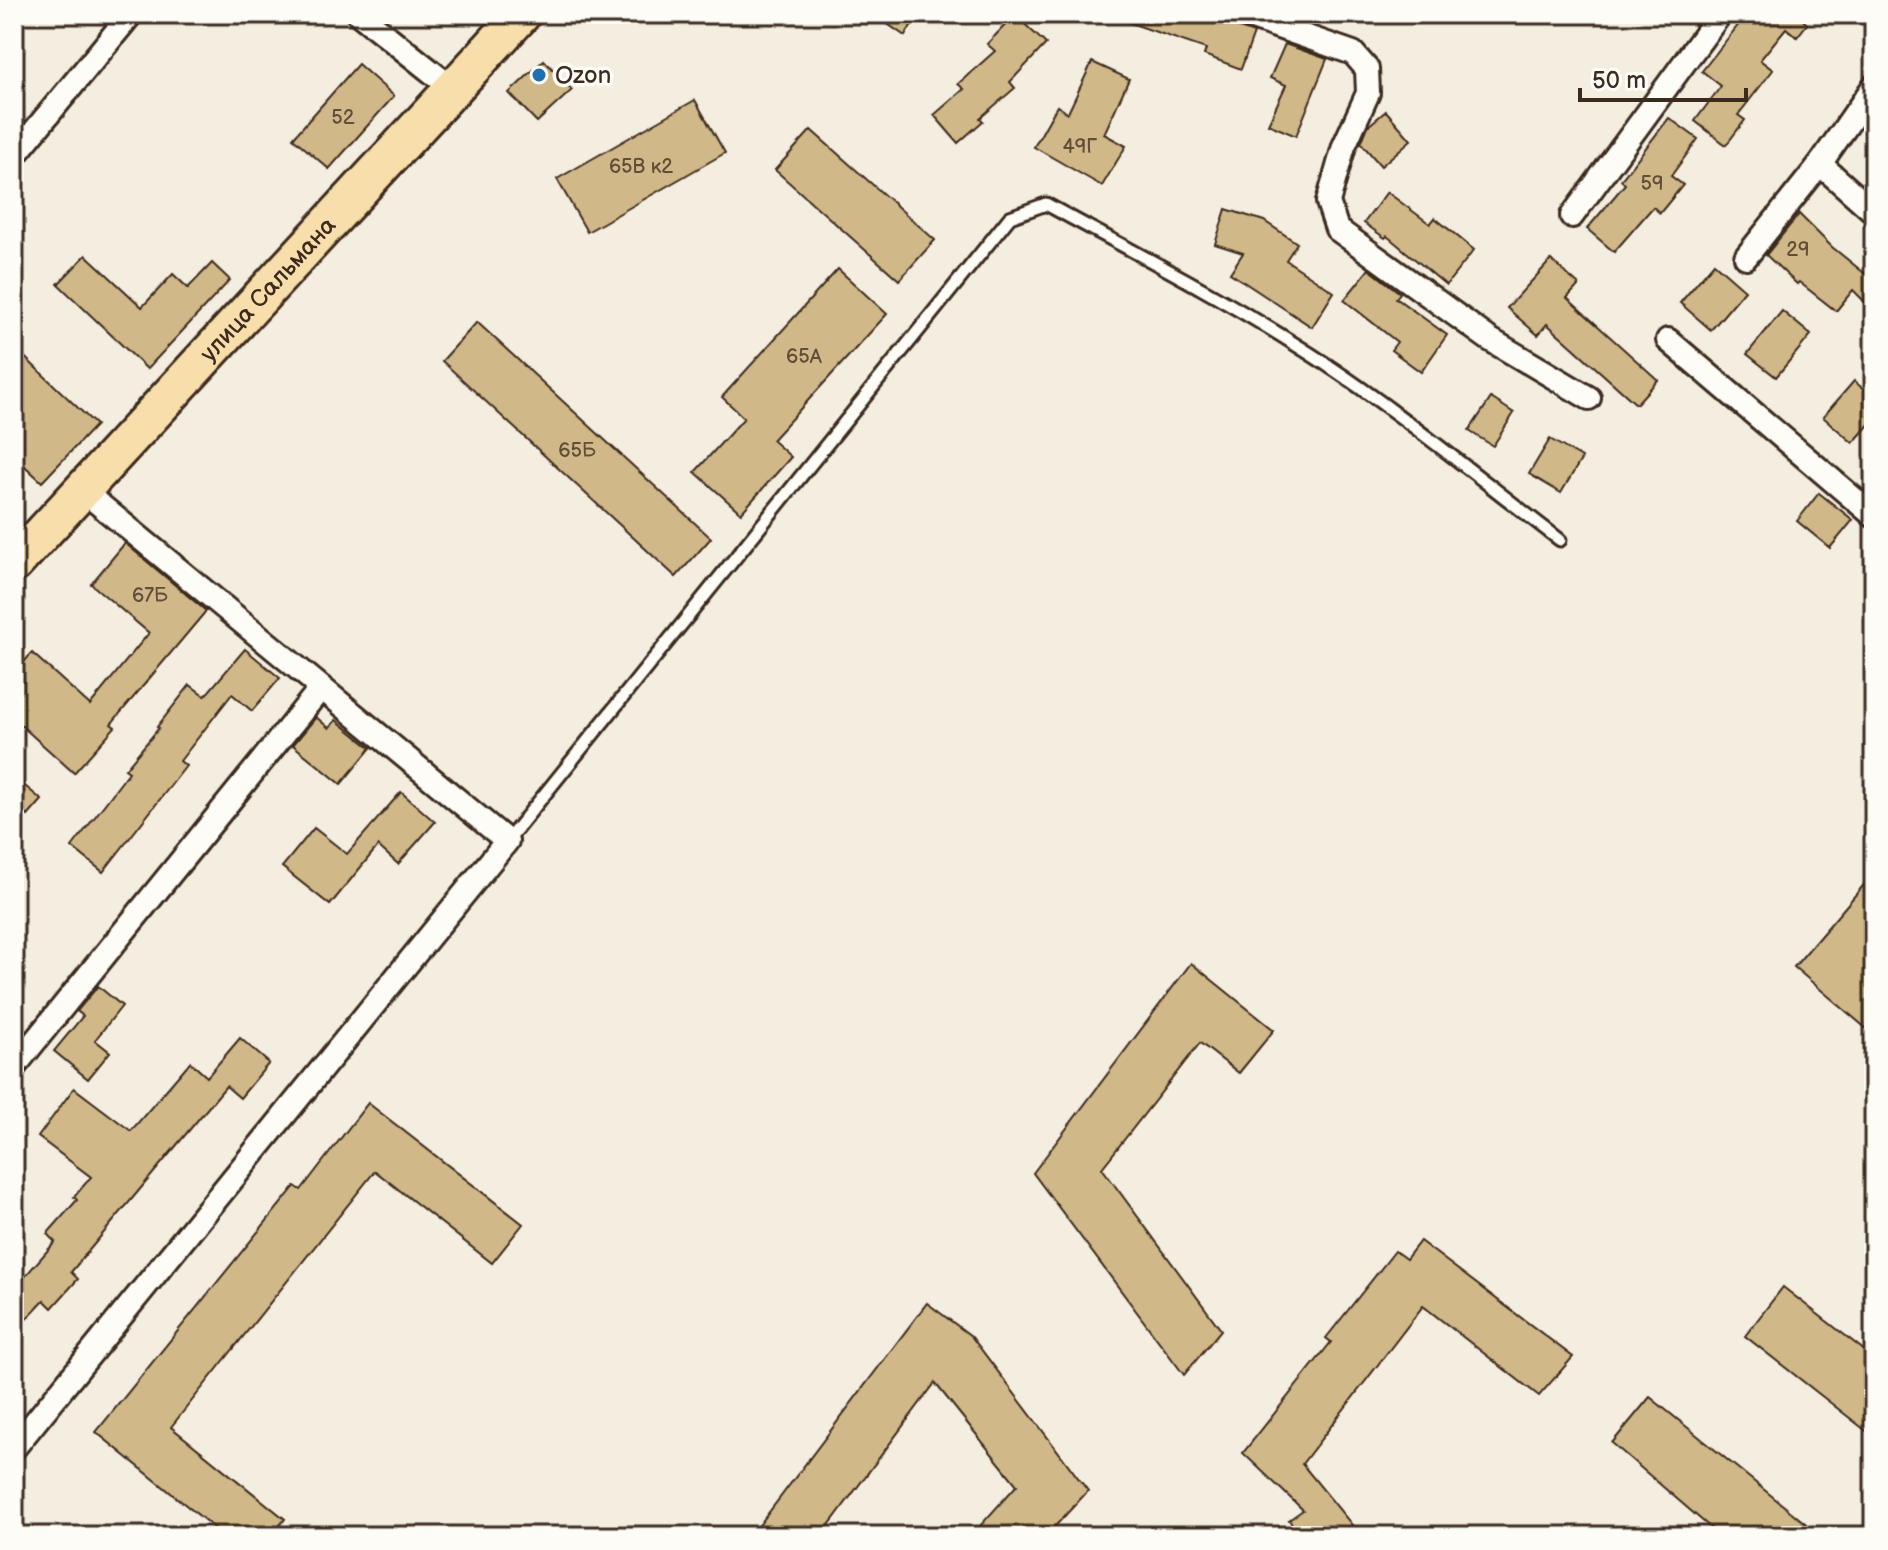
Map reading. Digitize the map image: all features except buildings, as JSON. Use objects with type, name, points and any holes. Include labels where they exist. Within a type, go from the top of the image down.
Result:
[{"type":"main road","name":"улица Сальмана","points":[[14,564],[522,14]]},
{"type":"street","points":[[14,156],[131,14]]},
{"type":"street","points":[[359,14],[453,89]]},
{"type":"street","points":[[1241,14],[1353,53],[1367,69],[1368,93],[1344,146],[1328,202],[1337,229],[1489,339],[1589,398]]},
{"type":"street","points":[[1572,216],[1720,14]]},
{"type":"street","points":[[1746,257],[1820,164],[1874,86]]},
{"type":"street","points":[[1820,164],[1874,212]]},
{"type":"street","points":[[1668,340],[1874,516]]},
{"type":"street","points":[[14,1448],[507,841],[82,490]]},
{"type":"street","points":[[14,1067],[321,688]]},
{"type":"lane","points":[[507,841],[1010,217],[1046,204],[1221,299],[1304,349],[1560,540]]},
{"type":"place","name":"Ozon","points":[[539,75]]}]
